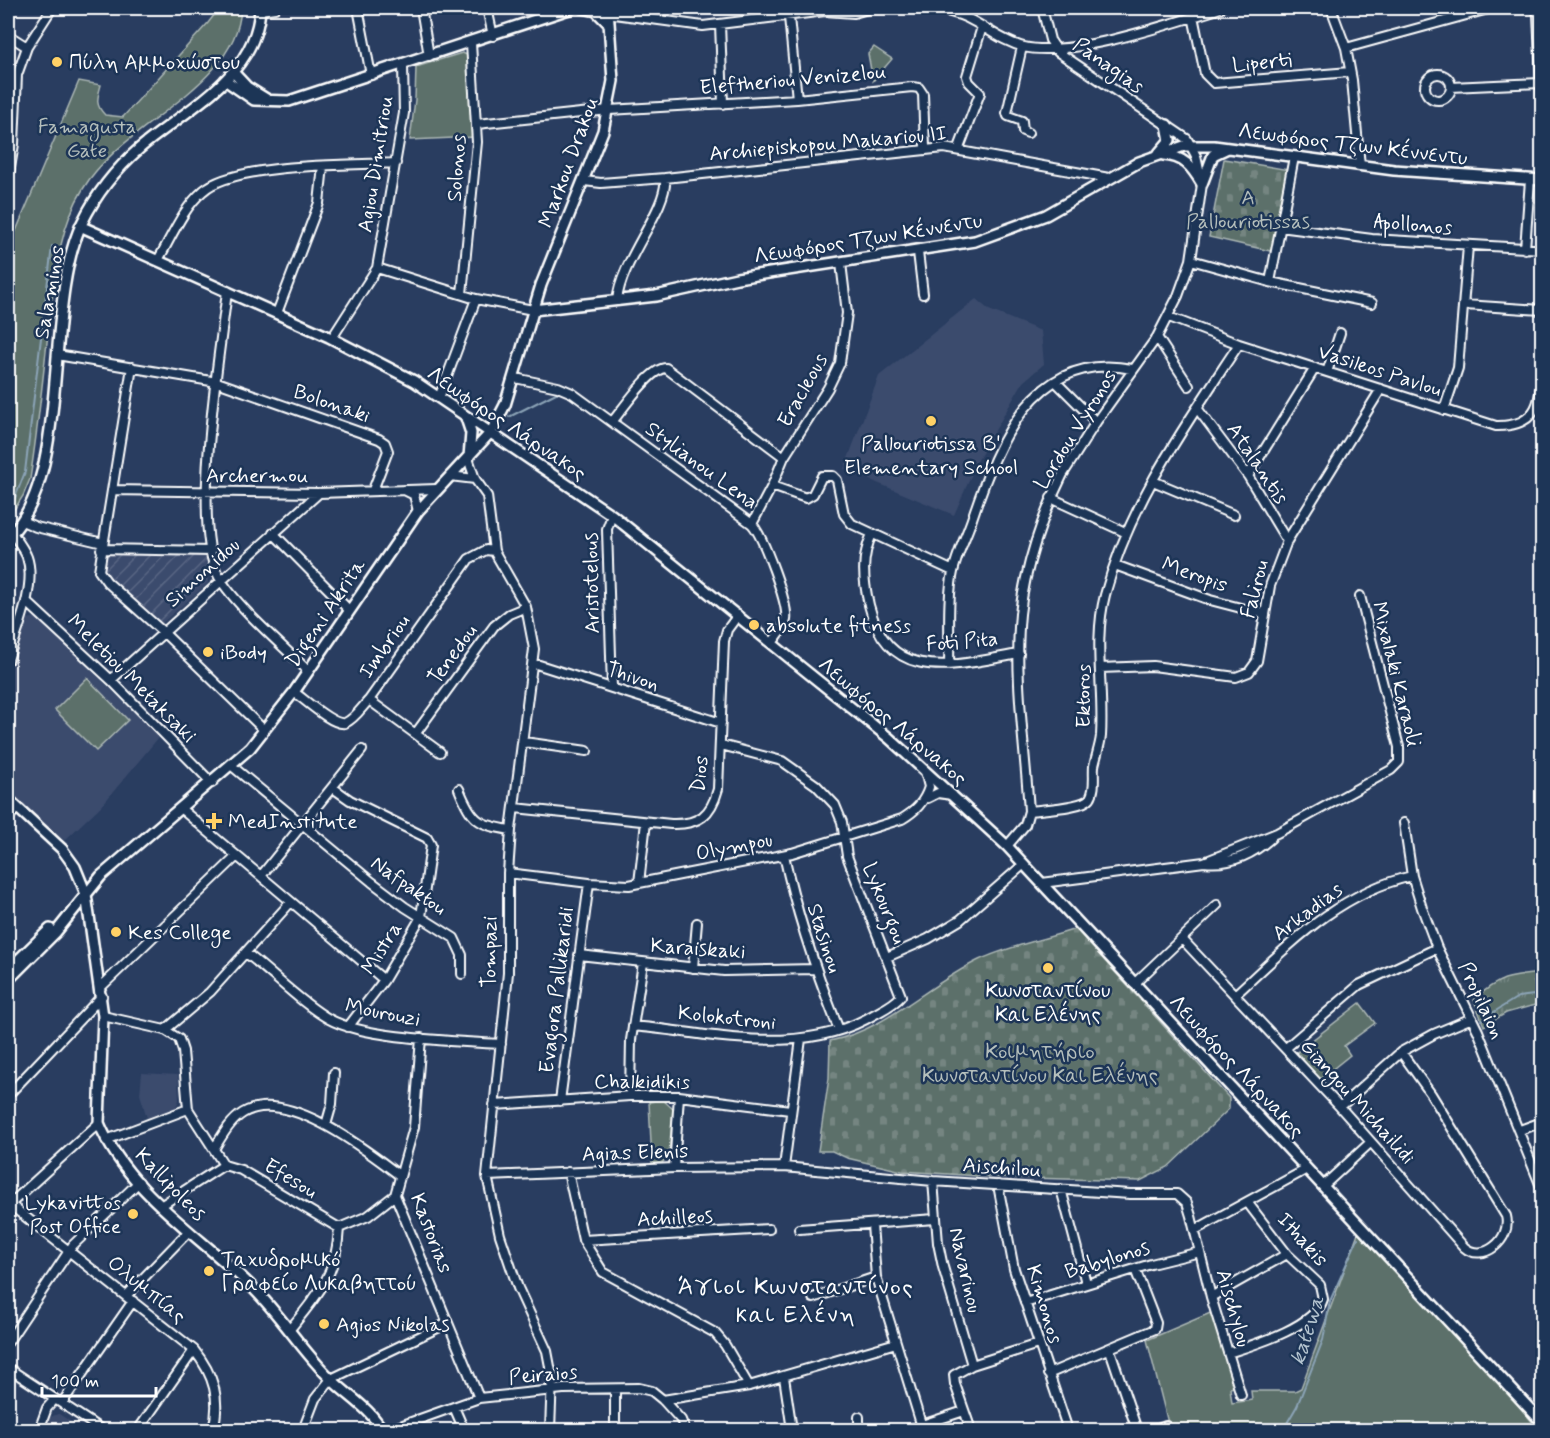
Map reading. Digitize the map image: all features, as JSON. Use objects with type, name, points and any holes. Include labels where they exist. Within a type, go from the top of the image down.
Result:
[{"type":"main road","points":[[225,80],[254,100],[276,103],[296,99],[573,8]]},
{"type":"main road","points":[[583,8],[606,12]]},
{"type":"main road","name":"Salaminos","points":[[10,535],[22,521],[39,487],[66,276],[80,226],[95,199],[120,167],[233,72],[255,36],[260,9]]},
{"type":"main road","name":"Markou Drakou","points":[[533,310],[584,181],[609,110],[613,67],[606,12]]},
{"type":"main road","points":[[233,72],[247,87],[276,103]]},
{"type":"main road","points":[[1167,125],[1170,140],[1158,155],[1182,159],[1202,184]]},
{"type":"main road","name":"Λεωφόρος Τζων Κέννεντυ","points":[[533,310],[656,296],[744,276],[918,252],[975,241],[1028,224],[1109,178],[1158,155],[1192,145],[1230,147],[1360,166],[1542,180]]},
{"type":"main road","points":[[1202,184],[1213,155],[1230,147]]},
{"type":"main road","name":"Λεωφόρος Λάρνακος","points":[[80,226],[332,338],[387,366],[491,432],[612,515],[738,615],[925,770],[1007,846],[1542,1422]]},
{"type":"main road","name":"Digeni Akrita","points":[[86,894],[130,848],[232,766],[294,692],[418,511],[491,432],[505,405],[515,378],[533,310]]},
{"type":"main road","points":[[466,418],[471,430],[469,457]]},
{"type":"main road","name":"Kallipoleos","points":[[8,799],[16,809],[62,849],[75,867],[86,894],[104,1016],[99,1123],[106,1140],[139,1182],[255,1290],[331,1379],[368,1411],[382,1431]]},
{"type":"main road","points":[[8,970],[86,894]]},
{"type":"main road","points":[[8,980],[56,932],[86,894]]},
{"type":"street","points":[[8,180],[14,144],[11,110],[17,75],[27,47],[52,8]]},
{"type":"street","points":[[260,9],[274,8]]},
{"type":"street","points":[[358,8],[371,75]]},
{"type":"street","points":[[421,8],[429,56]]},
{"type":"street","points":[[487,8],[493,36]]},
{"type":"street","points":[[606,12],[703,26],[789,17],[825,9],[854,13],[871,8]]},
{"type":"street","name":"Panagias","points":[[932,8],[955,10],[982,27],[1022,47],[1056,50],[1167,125],[1192,145]]},
{"type":"street","points":[[1042,8],[1050,40],[1056,50],[1099,42],[1221,8]]},
{"type":"street","points":[[1331,8],[1346,48],[1360,166]]},
{"type":"street","points":[[1346,48],[1492,8]]},
{"type":"street","points":[[1536,11],[1542,102]]},
{"type":"street","name":"Liperti","points":[[1193,16],[1205,74],[1214,83],[1350,72]]},
{"type":"street","points":[[789,17],[797,99]]},
{"type":"street","points":[[720,24],[723,104]]},
{"type":"street","points":[[959,148],[980,93],[969,82],[967,76],[982,27]]},
{"type":"street","points":[[8,35],[27,47]]},
{"type":"street","points":[[1076,65],[1077,56],[1081,51],[1099,42]]},
{"type":"street","name":"Solonos","points":[[462,294],[474,185],[477,124],[471,43]]},
{"type":"street","points":[[1022,47],[1007,113],[1008,116],[1022,121],[1023,131],[1028,133]]},
{"type":"street","name":"Agiou Dimitriou","points":[[377,268],[405,104],[403,65]]},
{"type":"street","points":[[1451,87],[1541,83]]},
{"type":"street","name":"Eleftheriou Venizelou","points":[[477,124],[609,110],[797,99],[919,88],[923,98],[925,148]]},
{"type":"street","name":"Lordou Vyronos","points":[[1029,811],[1019,654],[1023,594],[1051,498],[1096,422],[1157,337],[1168,317],[1191,260],[1202,184],[1192,145]]},
{"type":"street","name":"Archiepiskopou Makariou II","points":[[584,181],[601,183],[665,177],[925,148],[959,148],[1109,178]]},
{"type":"street","points":[[1270,282],[1294,157]]},
{"type":"street","points":[[158,260],[197,196],[214,183],[238,174],[323,166],[396,163]]},
{"type":"street","points":[[278,314],[319,202],[323,166]]},
{"type":"street","points":[[617,301],[620,280],[662,196],[665,177]]},
{"type":"street","points":[[1525,249],[1530,180]]},
{"type":"street","name":"Apollonos","points":[[1280,227],[1372,239],[1542,249]]},
{"type":"street","points":[[1444,410],[1456,376],[1465,305],[1468,246]]},
{"type":"street","points":[[918,252],[923,294]]},
{"type":"street","points":[[1191,260],[1270,282],[1372,303]]},
{"type":"street","name":"Eracleous","points":[[752,524],[784,457],[828,388],[840,363],[847,313],[841,263]]},
{"type":"street","points":[[332,338],[377,268]]},
{"type":"street","name":"Λεωφόρος Τζων Κέννεντυ","points":[[377,268],[476,298],[533,310]]},
{"type":"street","points":[[227,291],[206,493],[211,551],[221,580],[308,670]]},
{"type":"street","points":[[439,398],[476,298]]},
{"type":"street","points":[[1465,305],[1542,310]]},
{"type":"street","name":"Vasileos Pavlou","points":[[1168,317],[1239,344],[1496,426],[1520,422],[1533,413],[1540,401],[1542,365]]},
{"type":"street","points":[[1327,372],[1340,333]]},
{"type":"street","points":[[1157,337],[1189,387]]},
{"type":"street","name":"Ektoros","points":[[1029,811],[1077,804],[1088,801],[1092,795],[1094,766],[1101,735],[1100,668],[1103,607],[1115,565],[1127,533],[1153,481],[1239,344]]},
{"type":"street","name":"Bolonaki","points":[[57,355],[217,382],[385,443],[387,456],[373,490]]},
{"type":"street","points":[[132,367],[102,546],[100,574],[264,730]]},
{"type":"street","points":[[949,663],[953,570],[987,478],[1010,428],[1027,403],[1056,382],[1089,369],[1119,367],[1132,369]]},
{"type":"street","points":[[612,422],[654,372],[666,368],[784,457]]},
{"type":"street","points":[[1248,476],[1315,368]]},
{"type":"street","name":"Stylianou Lena","points":[[515,378],[567,390],[752,524],[762,538],[786,612],[785,625],[772,643]]},
{"type":"street","points":[[1056,382],[1096,422]]},
{"type":"street","name":"Falirou","points":[[1100,668],[1153,666],[1241,677],[1249,672],[1257,661],[1269,586],[1287,541],[1381,389]]},
{"type":"street","name":"Atalantis","points":[[1197,408],[1248,476],[1287,541]]},
{"type":"street","name":"Tompazi","points":[[469,457],[475,479],[487,496],[494,551],[526,607],[533,632],[533,663],[511,830],[508,873],[508,973],[487,1176],[500,1235],[518,1288],[547,1351],[552,1390],[550,1431]]},
{"type":"street","points":[[450,476],[475,479]]},
{"type":"street","points":[[772,486],[806,498],[813,494],[822,476],[833,476],[837,480],[846,519],[872,534],[953,570]]},
{"type":"street","points":[[1153,481],[1234,515]]},
{"type":"street","points":[[402,489],[414,495],[418,511]]},
{"type":"street","name":"Archermou","points":[[112,490],[319,493],[437,489]]},
{"type":"street","name":"Simonidou","points":[[111,680],[319,493]]},
{"type":"street","points":[[1051,498],[1127,533]]},
{"type":"street","name":"Aristotelous","points":[[612,515],[608,529],[612,688]]},
{"type":"street","points":[[22,521],[102,546],[211,551]]},
{"type":"street","points":[[273,533],[349,610]]},
{"type":"street","name":"Foti Pita","points":[[872,534],[865,549],[864,575],[872,615],[880,638],[894,652],[912,662],[949,663],[1019,654]]},
{"type":"street","points":[[8,660],[26,601],[29,571],[27,558],[10,535]]},
{"type":"street","name":"Imbriou","points":[[294,692],[330,719],[342,723],[354,716],[369,700],[469,559],[486,550],[494,551]]},
{"type":"street","name":"Meropis","points":[[1115,565],[1210,600],[1264,614]]},
{"type":"street","name":"Mixalaki Karaoli","points":[[1042,884],[1234,860],[1276,833],[1391,770],[1399,762],[1399,747],[1360,596]]},
{"type":"street","name":"Meletiou Metaksaki","points":[[26,601],[111,680],[212,783]]},
{"type":"street","name":"Tenedou","points":[[416,733],[494,626],[509,614],[526,607]]},
{"type":"street","name":"Dios","points":[[515,808],[646,822],[692,824],[705,816],[714,803],[718,789],[724,640],[727,630],[738,615]]},
{"type":"street","name":"Thivon","points":[[533,663],[721,723]]},
{"type":"street","points":[[369,700],[440,752]]},
{"type":"street","points":[[524,742],[587,751]]},
{"type":"street","name":"Lykourgou","points":[[721,745],[766,755],[798,770],[827,794],[835,805],[845,836],[846,856],[898,982]]},
{"type":"street","points":[[261,876],[303,827],[362,750]]},
{"type":"street","name":"Nafpaktou","points":[[232,766],[303,827],[405,907],[454,938],[462,955],[462,974]]},
{"type":"street","points":[[920,806],[930,788],[925,770]]},
{"type":"street","name":"Olympou","points":[[508,873],[589,883],[639,883],[784,855],[902,819],[920,806],[940,783]]},
{"type":"street","name":"Mistra","points":[[333,788],[350,800],[427,838],[431,845],[421,917],[384,980],[348,1027]]},
{"type":"street","points":[[459,789],[468,810],[475,819],[491,827],[511,830]]},
{"type":"street","points":[[928,798],[938,793],[953,795]]},
{"type":"street","points":[[180,808],[384,980]]},
{"type":"street","points":[[8,818],[16,809]]},
{"type":"street","points":[[1007,846],[1025,825],[1029,811]]},
{"type":"street","points":[[639,883],[646,822]]},
{"type":"street","name":"Propilaion","points":[[1404,823],[1412,876],[1437,948],[1472,1018],[1542,1187]]},
{"type":"street","name":"Mixalaki Karaoli","points":[[1204,862],[1276,833]]},
{"type":"street","points":[[1231,850],[1234,860]]},
{"type":"street","name":"Stasinou","points":[[784,855],[794,901],[815,969],[839,1030]]},
{"type":"street","points":[[8,1095],[101,992],[236,857]]},
{"type":"street","points":[[887,957],[928,939],[960,920],[1024,864]]},
{"type":"street","name":"Arkadias","points":[[1236,994],[1300,934],[1337,906],[1372,889],[1412,876]]},
{"type":"street","name":"Evagora Pallikaridi","points":[[560,1101],[589,883]]},
{"type":"street","points":[[165,1030],[210,992],[290,903]]},
{"type":"street","points":[[1134,984],[1217,905]]},
{"type":"street","points":[[693,968],[698,923]]},
{"type":"street","name":"Giangou Michailidi","points":[[1182,939],[1286,1048],[1467,1250],[1478,1254],[1486,1252],[1502,1239],[1508,1227],[1504,1210],[1401,1052]]},
{"type":"street","points":[[1286,1048],[1359,985],[1437,948]]},
{"type":"street","name":"Mourouzi","points":[[246,952],[328,1018],[348,1027],[422,1038],[501,1044]]},
{"type":"street","name":"Karaiskaki","points":[[579,955],[724,971],[815,969]]},
{"type":"street","points":[[630,1096],[633,1026],[642,963]]},
{"type":"street","name":"Kolokotroni","points":[[633,1026],[765,1041],[801,1039],[839,1030],[870,1018],[899,999],[901,993],[898,982]]},
{"type":"street","points":[[104,1016],[165,1030],[175,1035],[182,1043],[188,1109],[224,1166],[162,1205]]},
{"type":"street","points":[[1340,1107],[1401,1052],[1434,1034],[1472,1018]]},
{"type":"street","name":"Kastorias","points":[[422,1038],[414,1127],[410,1150],[399,1175],[395,1195],[480,1398]]},
{"type":"street","points":[[784,1167],[801,1039]]},
{"type":"street","points":[[326,1125],[332,1104],[334,1073]]},
{"type":"street","name":"Chalkidikis","points":[[494,1106],[630,1096],[679,1096],[790,1110]]},
{"type":"street","points":[[674,1168],[679,1096]]},
{"type":"street","points":[[214,1149],[233,1120],[245,1112],[258,1108],[278,1108],[326,1125],[399,1175]]},
{"type":"street","points":[[106,1140],[188,1109]]},
{"type":"street","points":[[1520,1130],[1542,1122]]},
{"type":"street","points":[[8,1204],[99,1123]]},
{"type":"street","points":[[1323,1186],[1371,1142]]},
{"type":"street","name":"Efesou","points":[[224,1166],[242,1170],[339,1228]]},
{"type":"street","name":"Agias Elenis","points":[[487,1176],[674,1168],[784,1167]]},
{"type":"street","name":"Aischilou","points":[[784,1167],[933,1181],[1177,1194],[1187,1203],[1196,1230]]},
{"type":"street","points":[[1196,1230],[1306,1169]]},
{"type":"street","points":[[568,1172],[583,1240],[603,1272],[715,1333],[725,1345],[749,1386]]},
{"type":"street","name":"Navarinou","points":[[933,1181],[935,1219],[943,1267],[969,1366]]},
{"type":"street","points":[[8,1342],[73,1245],[139,1182]]},
{"type":"street","name":"Kimonos","points":[[998,1185],[1014,1269],[1068,1431]]},
{"type":"street","points":[[1061,1189],[1086,1283]]},
{"type":"street","points":[[290,1329],[323,1289],[334,1266],[339,1228],[368,1216],[395,1195]]},
{"type":"street","name":"Ithakis","points":[[1228,1353],[1283,1333],[1311,1315],[1321,1305],[1323,1294],[1320,1285],[1287,1254],[1247,1202]]},
{"type":"street","name":"Ολυμπίας","points":[[8,1204],[194,1350],[214,1382],[217,1408],[213,1431]]},
{"type":"street","points":[[799,1229],[935,1219]]},
{"type":"street","points":[[872,1225],[876,1277],[922,1427]]},
{"type":"street","name":"Achilleos","points":[[583,1240],[769,1229]]},
{"type":"street","name":"Aischylou","points":[[1196,1230],[1211,1297],[1241,1395]]},
{"type":"street","points":[[39,1431],[47,1408],[59,1401],[130,1298],[189,1231]]},
{"type":"street","name":"Babylonos","points":[[1026,1304],[1086,1283],[1200,1252]]},
{"type":"street","points":[[1211,1297],[1287,1254]]},
{"type":"street","points":[[1048,1374],[1110,1350],[1156,1327],[1135,1269]]},
{"type":"street","points":[[813,1298],[876,1277]]},
{"type":"street","points":[[303,1431],[315,1399],[331,1379],[448,1323]]},
{"type":"street","points":[[663,1400],[749,1386],[896,1343]]},
{"type":"street","points":[[971,1431],[954,1377],[969,1366],[1038,1344]]},
{"type":"street","points":[[138,1431],[194,1350]]},
{"type":"street","points":[[1110,1350],[1137,1431]]},
{"type":"street","points":[[8,1368],[102,1431]]},
{"type":"street","points":[[784,1377],[792,1431]]},
{"type":"street","name":"Peiraios","points":[[389,1431],[480,1398],[552,1390],[645,1388],[663,1400],[681,1420],[685,1431]]},
{"type":"street","points":[[615,1389],[615,1431]]},
{"type":"street","points":[[454,1407],[464,1431]]},
{"type":"street","points":[[906,1431],[964,1411]]},
{"type":"street","points":[[859,1417],[859,1431]]},
{"type":"street","points":[[1155,1431],[1166,1426]]},
{"type":"shaded area","name":"Pallouriotissa B' Elementary School","points":[[976,299],[989,310],[1041,331],[1044,364],[1023,382],[978,460],[954,515],[844,469],[879,376]]},
{"type":"shaded area","points":[[104,553],[208,555],[208,583],[161,624],[102,569]]},
{"type":"shaded area","points":[[37,617],[159,737],[103,804],[65,840],[47,830],[18,804],[8,790],[8,679],[27,619]]},
{"type":"shaded area","points":[[142,1073],[178,1075],[179,1100],[176,1107],[147,1118],[140,1094]]},
{"type":"shaded area","points":[[59,1414],[83,1430],[44,1430],[50,1417]]},
{"type":"green space","name":"Famagusta Gate","points":[[211,8],[241,8],[235,36],[220,61],[200,83],[124,144],[101,166],[83,189],[68,221],[56,272],[30,479],[23,496],[8,519],[13,373],[8,359],[8,250],[79,81],[101,85],[98,101],[102,111],[105,115],[123,117],[208,23],[215,14]]},
{"type":"green space","points":[[874,47],[892,59],[873,81],[868,54]]},
{"type":"green space","points":[[462,53],[470,56],[476,137],[410,140],[416,67]]},
{"type":"green space","name":"A Pallouriotissas","points":[[1224,159],[1289,170],[1275,252],[1209,237]]},
{"type":"green space","points":[[87,678],[128,720],[96,751],[55,710]]},
{"type":"green space","name":"Κοιμητήριο Κωνσταντίνου Και Ελένης","points":[[1076,929],[1229,1098],[1229,1109],[1168,1167],[1140,1181],[994,1177],[902,1171],[847,1158],[832,1151],[818,1151],[829,1078],[830,1041],[851,1035],[889,1017],[979,960]]},
{"type":"green space","points":[[1542,973],[1542,1003],[1506,1013],[1484,1026],[1474,1000],[1490,986],[1505,979]]},
{"type":"green space","points":[[1360,1003],[1375,1023],[1344,1046],[1350,1055],[1319,1080],[1297,1052]]},
{"type":"green space","points":[[663,1100],[673,1109],[669,1154],[662,1163],[652,1163],[649,1102]]},
{"type":"green space","points":[[1358,1233],[1485,1366],[1539,1430],[1162,1430],[1169,1427],[1147,1340],[1215,1311],[1237,1386],[1230,1388],[1232,1403],[1252,1400],[1251,1391],[1295,1391],[1301,1388]]},
{"type":"waterway","points":[[8,516],[25,472],[52,246]]},
{"type":"waterway","points":[[509,417],[558,392]]},
{"type":"waterway","name":"katewa","points":[[1481,1020],[1518,997],[1542,994]]},
{"type":"waterway","name":"katewa","points":[[1283,1430],[1297,1406],[1323,1340],[1330,1301],[1358,1238]]},
{"type":"place","name":"Πύλη Αμμοχώστου","points":[[57,62]]},
{"type":"place","name":"Pallouriotissa B' Elementary School","points":[[931,421]]},
{"type":"place","name":"absolute fitness","points":[[754,625]]},
{"type":"place","name":"iBody","points":[[208,652]]},
{"type":"place","name":"MedInstitute","points":[[214,821]]},
{"type":"place","name":"Kes College","points":[[116,932]]},
{"type":"place","name":"Κωνσταντίνου Και Ελένης","points":[[1048,968]]},
{"type":"place","name":"Lykavittos Post Office","points":[[133,1214]]},
{"type":"place","name":"Ταχυδρομικό Γραφείο Λυκαβηττού","points":[[209,1271]]},
{"type":"place","name":"Agios Nikolas","points":[[324,1324]]},
{"type":"district","name":"Άγιοι Κωνσταντίνος και Ελένη","points":[[796,1300]]}]
